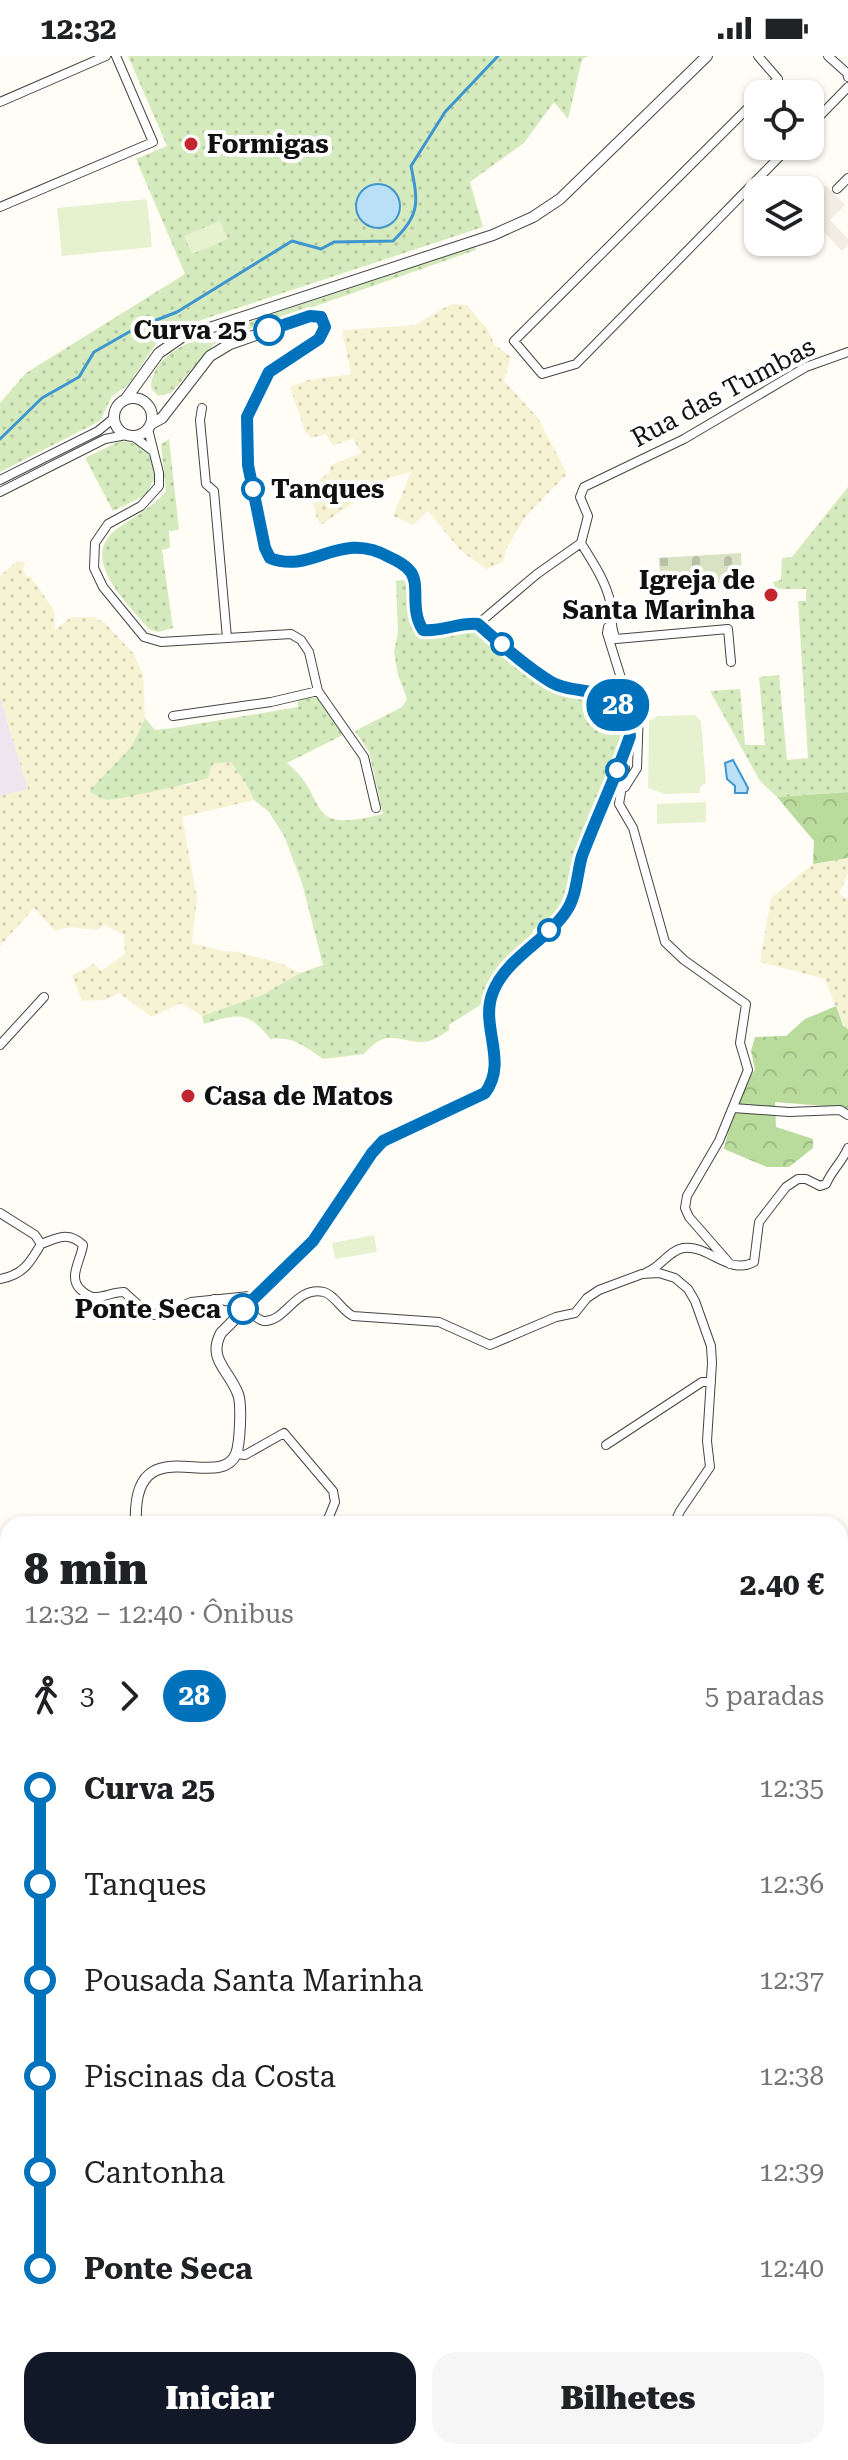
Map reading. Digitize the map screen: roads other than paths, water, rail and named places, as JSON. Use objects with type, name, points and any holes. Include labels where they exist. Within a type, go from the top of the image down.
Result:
[{"type":"street","points":[[0,102],[106,56]]},
{"type":"street","points":[[0,207],[153,142],[116,56]]},
{"type":"street","points":[[153,451],[117,429],[114,418],[116,407],[125,400],[159,353],[182,337],[511,229],[560,199],[707,56]]},
{"type":"street","points":[[758,56],[777,80]]},
{"type":"street","points":[[828,56],[848,77]]},
{"type":"street","points":[[824,112],[848,87]]},
{"type":"street","points":[[744,112],[514,341],[542,374],[576,364],[776,160]]},
{"type":"street","points":[[837,189],[848,178]]},
{"type":"street","points":[[0,492],[105,439],[130,436],[150,426],[162,418],[210,356],[220,350],[310,316],[321,317],[323,334],[269,372],[247,417],[248,465],[265,548],[270,558],[285,564],[357,546],[374,548],[411,572],[415,581],[415,618],[423,630],[436,631],[463,622],[478,624],[553,683],[575,691],[603,694],[616,702],[627,717],[630,736],[582,858],[570,906],[505,973],[493,991],[489,1009],[496,1067],[494,1081],[485,1093],[383,1141],[313,1241],[221,1333],[215,1344],[216,1354],[238,1395],[240,1410],[236,1454],[229,1463],[213,1469],[170,1465],[156,1469],[144,1482],[136,1499],[136,1516]]},
{"type":"street","name":"Rua das Tumbas","points":[[581,543],[588,516],[580,497],[584,487],[692,436],[806,367],[848,352]]},
{"type":"street","points":[[143,375],[146,404],[152,414],[150,426],[159,486],[141,506],[108,524],[95,543],[94,568],[103,587],[144,637],[161,642],[291,634],[301,640],[309,652],[318,691],[364,757],[376,808]]},
{"type":"street","points":[[125,400],[135,398],[146,404],[171,406]]},
{"type":"street","points":[[202,408],[200,420],[206,484],[214,491],[227,638]]},
{"type":"street","points":[[0,480],[98,431],[114,418]]},
{"type":"street","points":[[478,624],[537,574],[581,543],[602,580],[610,603],[611,630],[616,639],[728,629],[731,662]]},
{"type":"street","points":[[611,615],[607,633],[621,678],[634,695],[639,710],[637,768],[623,788]]},
{"type":"street","points":[[173,716],[271,702],[318,691]]},
{"type":"street","points":[[621,762],[625,768],[619,804],[633,828],[665,942],[684,960],[746,1004],[740,1043],[748,1070],[719,1141],[687,1196],[685,1208],[689,1217],[730,1264]]},
{"type":"street","points":[[0,1045],[44,997]]},
{"type":"street","points":[[733,1108],[789,1112],[840,1110],[848,1115]]},
{"type":"street","points":[[214,1299],[234,1302],[260,1320],[267,1321],[298,1298],[308,1293],[323,1292],[353,1316],[439,1322],[490,1345],[556,1317],[575,1313],[587,1298],[599,1290],[662,1264],[675,1250],[687,1247],[746,1267],[754,1262],[759,1222],[786,1187],[798,1179],[806,1179],[820,1186],[826,1184],[848,1148]]},
{"type":"street","points":[[0,1213],[35,1235],[41,1244]]},
{"type":"street","points":[[0,1279],[13,1277],[26,1269],[41,1244],[61,1235],[75,1237],[83,1245],[74,1275],[75,1284],[86,1295],[96,1297],[124,1292],[154,1315],[191,1302],[258,1295]]},
{"type":"street","points":[[642,1274],[659,1273],[675,1278],[688,1289],[711,1346],[707,1441],[710,1467],[679,1516]]},
{"type":"street","points":[[606,1445],[702,1382],[711,1382]]},
{"type":"street","points":[[236,1454],[245,1455],[284,1433],[333,1491],[335,1502],[329,1516]]},
{"type":"water","points":[[378,184],[394,190],[400,206],[394,222],[378,228],[362,222],[356,206],[362,190]]},
{"type":"water","points":[[733,760],[748,788],[747,793],[735,793],[735,786],[727,779],[725,763]]},
{"type":"waterway","points":[[0,439],[42,398],[79,377],[94,352],[136,328],[177,312],[292,241],[321,249],[334,242],[393,241],[409,223],[415,207],[411,166],[445,112],[498,56]]},
{"type":"place","name":"Formigas","points":[[191,144]]},
{"type":"place","name":"Curva 25","points":[[269,330]]},
{"type":"place","name":"Tanques","points":[[253,489]]},
{"type":"place","name":"Igreja de Santa Marinha","points":[[771,595]]},
{"type":"place","name":"Casa de Matos","points":[[188,1096]]},
{"type":"place","name":"Ponte Seca","points":[[243,1309]]}]
